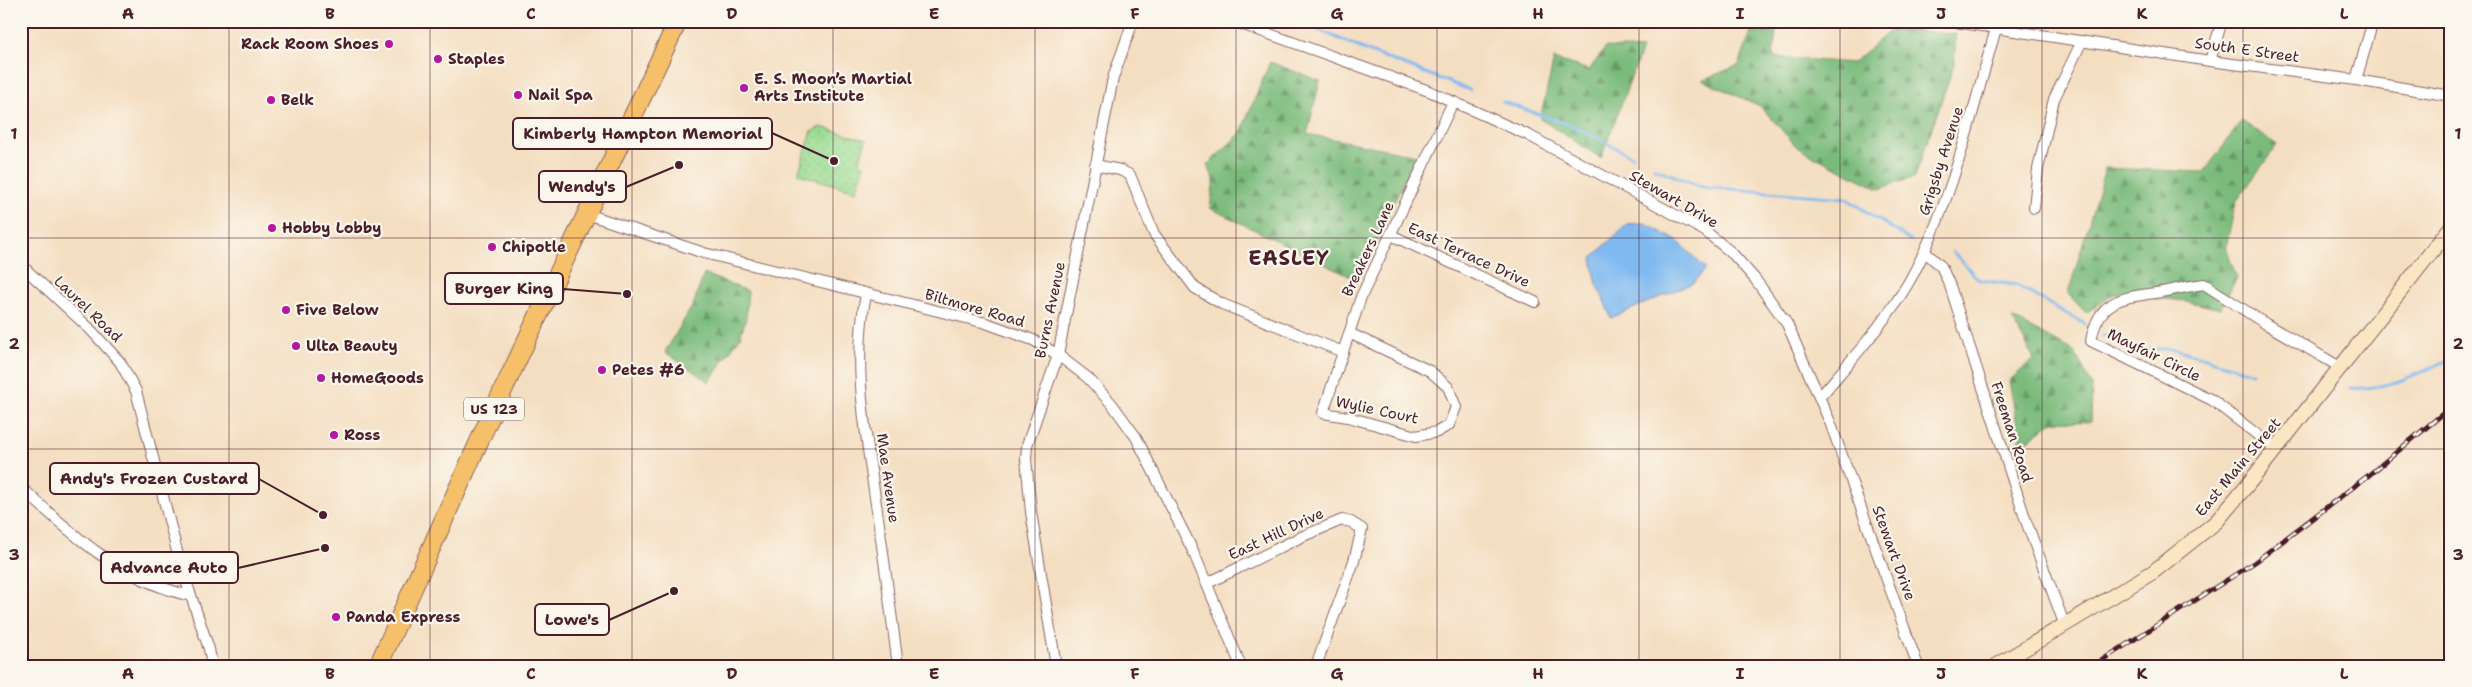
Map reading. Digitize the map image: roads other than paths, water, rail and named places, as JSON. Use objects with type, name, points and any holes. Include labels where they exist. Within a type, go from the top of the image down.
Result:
[{"type":"highway","name":"US 123","points":[[378,666],[486,426],[678,21]]},
{"type":"main road","name":"East Main Street","points":[[1996,666],[2154,572],[2188,546],[2228,508],[2451,227]]},
{"type":"street","name":"Burns Avenue","points":[[1056,666],[1031,512],[1026,459],[1027,445],[1058,355],[1113,78],[1133,21]]},
{"type":"street","name":"Stewart Drive","points":[[1233,21],[1429,91],[1528,136],[1677,215],[1712,237],[1746,269],[1787,324],[1820,398],[1918,666]]},
{"type":"street","name":"South E Street","points":[[1949,21],[1998,25],[2082,41],[2210,61],[2356,80],[2451,96]]},
{"type":"street","points":[[2210,61],[2222,21]]},
{"type":"street","points":[[2356,80],[2373,21]]},
{"type":"street","name":"Grigsby Avenue","points":[[1820,398],[1892,307],[1925,252],[1945,205],[1998,25]]},
{"type":"street","points":[[2034,208],[2038,169],[2054,99],[2082,41]]},
{"type":"street","name":"Breakers Lane","points":[[1323,413],[1361,297],[1453,102]]},
{"type":"street","points":[[1095,165],[1120,170],[1130,176],[1154,234],[1195,288],[1222,304],[1343,352]]},
{"type":"street","name":"Biltmore Road","points":[[587,214],[704,253],[986,323],[1033,340],[1058,355],[1088,378],[1112,404],[1136,438],[1208,583],[1241,666]]},
{"type":"street","name":"East Terrace Drive","points":[[1391,235],[1535,302]]},
{"type":"street","name":"Freeman Road","points":[[1925,252],[1941,266],[1950,286],[2020,504],[2065,626]]},
{"type":"street","name":"Laurel Road","points":[[21,265],[89,328],[120,362],[136,391],[180,563],[212,666]]},
{"type":"street","name":"Mayfair Circle","points":[[2276,449],[2212,400],[2091,341],[2094,325],[2102,311],[2113,303],[2133,295],[2204,284],[2266,324],[2340,367]]},
{"type":"street","name":"Mae Avenue","points":[[866,294],[859,336],[863,415],[898,666]]},
{"type":"street","name":"Wylie Court","points":[[1323,413],[1348,416],[1416,436],[1437,432],[1449,425],[1456,407],[1448,387],[1430,371],[1349,334]]},
{"type":"street","points":[[21,487],[58,522],[114,565],[167,590],[191,596]]},
{"type":"street","name":"East Hill Drive","points":[[1208,583],[1301,537],[1342,520],[1351,522],[1362,529],[1354,561],[1316,666]]},
{"type":"water","points":[[1645,223],[1679,242],[1706,269],[1693,283],[1611,318],[1596,281],[1592,258],[1627,224]]},
{"type":"waterway","points":[[1298,21],[1370,52],[1470,90]]},
{"type":"waterway","points":[[1503,102],[1573,126],[1632,156]]},
{"type":"waterway","points":[[1654,168],[1702,187],[1846,198],[1911,241]]},
{"type":"waterway","points":[[1953,252],[1979,280],[2016,285],[2085,324]]},
{"type":"waterway","points":[[2103,336],[2140,349],[2176,349],[2253,373]]},
{"type":"waterway","points":[[2350,388],[2375,387],[2399,381],[2446,361]]},
{"type":"railway","points":[[2093,666],[2255,562],[2369,475],[2451,407]]},
{"type":"place","name":"Rack Room Shoes","points":[[389,44]]},
{"type":"place","name":"Staples","points":[[438,59]]},
{"type":"place","name":"E. S. Moon’s Martial Arts Institute","points":[[744,88]]},
{"type":"place","name":"Nail Spa","points":[[518,95]]},
{"type":"place","name":"Belk","points":[[271,100]]},
{"type":"place","name":"Kimberly Hampton Memorial","points":[[834,161]]},
{"type":"place","name":"Wendy's","points":[[679,165]]},
{"type":"place","name":"Hobby Lobby","points":[[272,228]]},
{"type":"place","name":"Chipotle","points":[[492,247]]},
{"type":"place","name":"Burger King","points":[[627,294]]},
{"type":"place","name":"Five Below","points":[[286,310]]},
{"type":"place","name":"Ulta Beauty","points":[[296,346]]},
{"type":"place","name":"Petes #6","points":[[602,370]]},
{"type":"place","name":"HomeGoods","points":[[321,378]]},
{"type":"place","name":"Ross","points":[[334,435]]},
{"type":"place","name":"Andy's Frozen Custard","points":[[323,515]]},
{"type":"place","name":"Advance Auto","points":[[325,548]]},
{"type":"place","name":"Lowe's","points":[[674,591]]},
{"type":"place","name":"Panda Express","points":[[336,617]]},
{"type":"district","name":"EASLEY","points":[[1289,258]]}]
